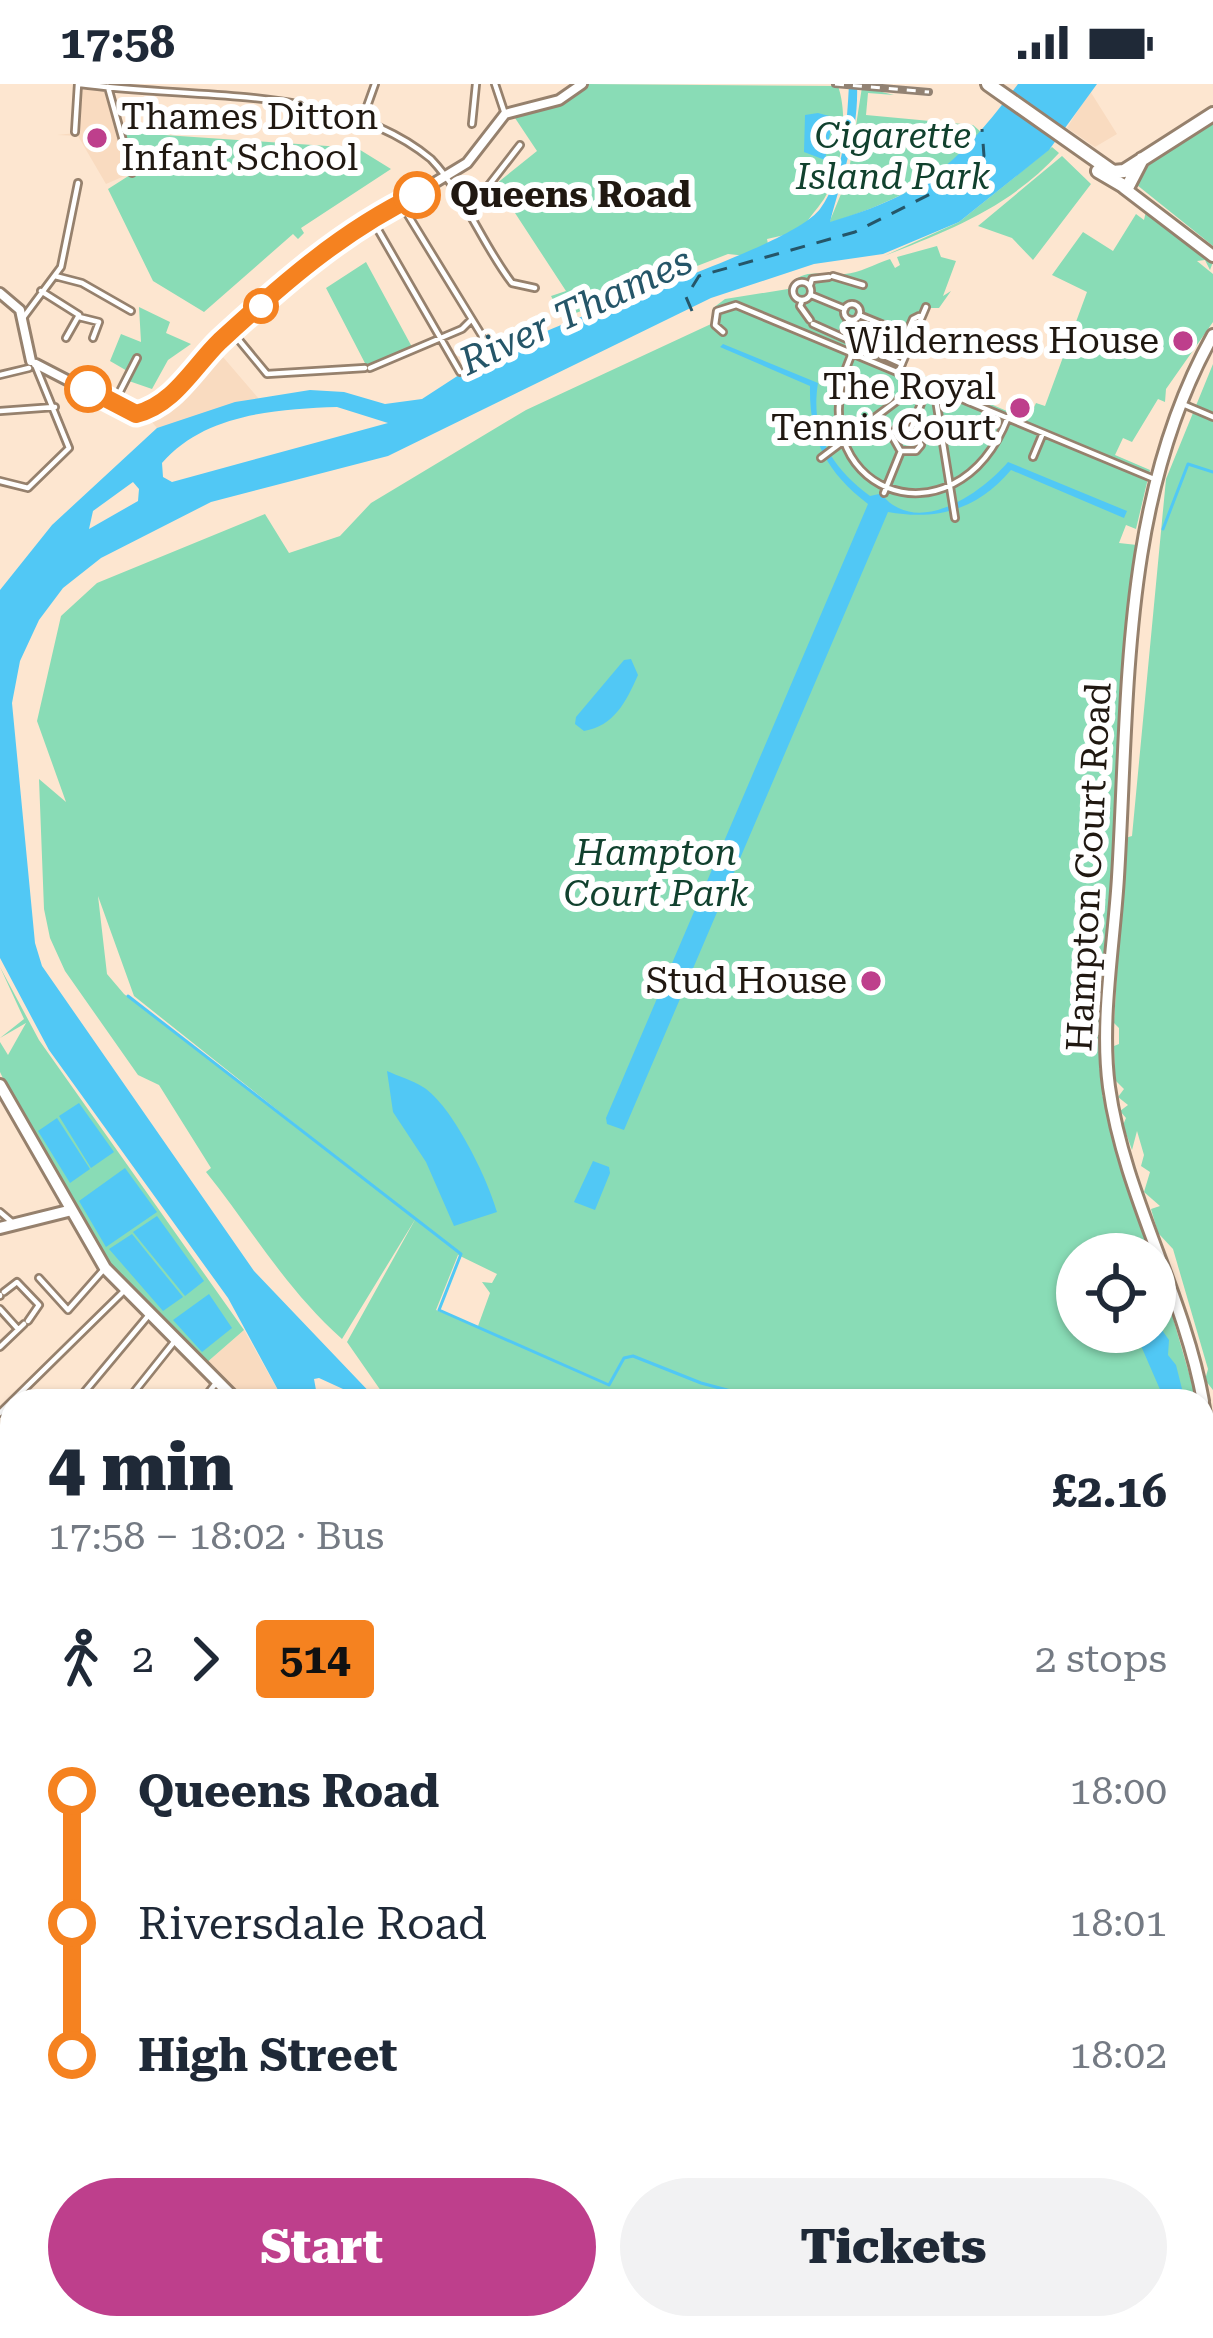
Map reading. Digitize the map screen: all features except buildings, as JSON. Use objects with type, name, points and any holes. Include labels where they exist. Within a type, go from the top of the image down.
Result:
[{"type":"highway","points":[[996,88],[1101,167],[1125,179],[1144,157],[1213,114]]},
{"type":"main road","points":[[1125,179],[1138,199],[1213,256]]},
{"type":"main road","name":"Hampton Court Road","points":[[1199,1389],[1116,1118],[1108,1068],[1132,649],[1154,478],[1180,403],[1213,335]]},
{"type":"main road","points":[[0,1085],[68,1211],[105,1268],[223,1389]]},
{"type":"main road","points":[[6,1226],[68,1211]]},
{"type":"street","points":[[74,128],[79,84],[326,99]]},
{"type":"street","points":[[364,112],[375,84]]},
{"type":"street","points":[[472,124],[476,84]]},
{"type":"street","points":[[0,375],[33,365],[140,414],[168,398],[232,332],[371,217],[446,178],[474,156],[506,114],[559,100],[582,84]]},
{"type":"street","points":[[492,85],[506,114]]},
{"type":"street","points":[[108,87],[132,172]]},
{"type":"street","points":[[338,102],[409,139],[446,178],[508,278],[535,288]]},
{"type":"street","points":[[462,204],[489,184],[520,145]]},
{"type":"street","points":[[22,319],[56,276],[78,183]]},
{"type":"street","points":[[400,202],[481,334]]},
{"type":"street","points":[[371,217],[460,372]]},
{"type":"street","points":[[56,276],[82,284],[131,311]]},
{"type":"street","points":[[811,295],[812,279],[831,277],[863,285]]},
{"type":"street","points":[[802,301],[794,296],[794,287],[801,282],[809,285]]},
{"type":"street","points":[[41,291],[79,316],[99,322],[93,338]]},
{"type":"street","points":[[0,293],[17,304],[30,304]]},
{"type":"street","points":[[860,294],[856,305],[860,315]]},
{"type":"street","points":[[811,295],[800,306],[812,322],[902,364]]},
{"type":"street","points":[[811,295],[845,309],[856,305]]},
{"type":"street","points":[[0,481],[23,489],[69,448],[33,365],[17,304]]},
{"type":"street","points":[[723,332],[715,325],[717,311],[731,304],[1154,478]]},
{"type":"street","points":[[844,331],[849,319],[845,309]]},
{"type":"street","points":[[898,373],[913,319],[924,311]]},
{"type":"street","points":[[849,319],[860,315],[910,336]]},
{"type":"street","points":[[66,338],[79,316]]},
{"type":"street","points":[[232,332],[263,372],[367,368],[440,339],[470,321]]},
{"type":"street","points":[[899,351],[910,336]]},
{"type":"street","points":[[852,353],[836,401],[842,443],[866,475],[885,490],[917,493],[950,487],[985,465],[1008,417]]},
{"type":"street","points":[[114,403],[137,358]]},
{"type":"street","points":[[824,456],[928,384]]},
{"type":"street","points":[[911,429],[928,384]]},
{"type":"street","points":[[928,384],[955,516]]},
{"type":"street","points":[[1180,403],[1213,417]]},
{"type":"street","points":[[0,411],[55,407]]},
{"type":"street","points":[[897,428],[911,429],[920,437],[920,447],[901,451],[891,434],[897,428]]},
{"type":"street","points":[[1033,457],[1043,433]]},
{"type":"street","points":[[885,490],[901,451]]},
{"type":"street","points":[[0,1212],[6,1226]]},
{"type":"street","points":[[40,1278],[68,1310],[105,1268]]},
{"type":"street","points":[[0,1347],[39,1305],[17,1282],[1,1294]]},
{"type":"street","points":[[24,1389],[124,1291]]},
{"type":"street","points":[[0,1310],[18,1329]]},
{"type":"street","points":[[87,1389],[148,1316]]},
{"type":"street","points":[[137,1389],[174,1342]]},
{"type":"street","points":[[211,1389],[216,1383]]},
{"type":"shaded area","name":"Thames Ditton Infant School","points":[[79,89],[104,91],[129,174],[106,184],[78,136],[57,135],[76,133]]},
{"type":"shaded area","points":[[1090,91],[1117,134],[1095,147],[1067,128]]},
{"type":"shaded area","points":[[217,350],[259,399],[157,428],[145,414]]},
{"type":"shaded area","points":[[244,1330],[277,1389],[233,1389],[205,1364]]},
{"type":"green space","points":[[586,84],[838,86],[843,128],[830,187],[802,231],[767,239],[768,244],[747,256],[728,254],[563,318],[551,296],[566,291],[496,184],[537,151],[513,115],[570,99]]},
{"type":"green space","name":"Cigarette Island Park","points":[[862,87],[894,95],[868,93],[866,115],[973,125],[981,132],[949,164],[912,189],[829,223],[848,177]]},
{"type":"green space","points":[[1213,120],[1213,246],[1137,185],[1144,165]]},
{"type":"green space","points":[[121,132],[357,148],[391,169],[301,228],[304,233],[298,239],[293,234],[204,312],[153,281],[108,189],[130,175],[134,165]]},
{"type":"green space","points":[[1052,147],[1059,153],[999,202],[955,226],[884,256],[959,222]]},
{"type":"green space","points":[[1062,156],[1091,184],[1033,260],[1012,238],[978,226]]},
{"type":"green space","name":"Hampton Court Park","points":[[1146,211],[1213,262],[1210,270],[1205,260],[1197,261],[1213,274],[1213,322],[1166,389],[1165,402],[1158,399],[1132,442],[1123,438],[1115,455],[1150,470],[1136,529],[1126,525],[1119,543],[1137,545],[1114,834],[1116,895],[1111,897],[1113,928],[1108,936],[1105,1057],[1099,1069],[1105,1071],[1108,1094],[1102,1095],[1118,1154],[1127,1159],[1148,1233],[1056,1233],[1056,1353],[1176,1353],[1176,1329],[1194,1389],[380,1389],[347,1342],[416,1218],[342,1339],[286,1279],[206,1172],[211,1168],[159,1085],[138,1075],[65,971],[50,938],[44,909],[39,779],[66,802],[37,721],[61,616],[97,583],[265,514],[289,553],[340,536],[371,503],[526,410],[711,324],[713,308],[725,299],[788,289],[806,274],[850,273],[890,259],[895,268],[900,265],[897,257],[937,246],[941,257],[956,261],[943,296],[951,291],[939,308],[922,308],[899,365],[1028,420],[1036,403],[1045,406],[1087,292],[1052,275],[1083,232],[1113,251],[1136,214],[1144,220]],"holes":[[[98,896],[134,996],[384,1195],[124,994],[107,974]],[[458,1255],[497,1274],[492,1283],[482,1282],[490,1293],[478,1326],[436,1310]]]},
{"type":"green space","points":[[366,262],[412,347],[367,367],[326,288]]},
{"type":"green space","points":[[139,307],[170,322],[166,333],[191,344],[168,360],[152,389],[126,380],[129,372],[110,361],[121,334],[141,342]]},
{"type":"green space","points":[[1213,364],[1213,1389],[1205,1380],[1208,1369],[1176,1259],[1176,1233],[1158,1233],[1151,1209],[1160,1206],[1144,1192],[1150,1172],[1141,1166],[1144,1155],[1137,1131],[1132,1150],[1123,1125],[1126,1118],[1120,1111],[1128,1105],[1118,1097],[1124,1089],[1115,1080],[1125,838],[1132,836],[1166,479]]},
{"type":"green space","points":[[0,967],[39,1040],[244,1330],[205,1364],[108,1262],[18,1109],[0,1072],[0,1042],[8,1055],[26,1023],[0,1038],[24,1019]]},
{"type":"water","points":[[849,84],[857,84],[852,138],[830,222],[892,199],[938,172],[977,135],[1018,84],[1097,84],[1049,150],[959,222],[883,254],[814,264],[711,298],[388,456],[211,502],[101,558],[63,588],[39,620],[20,661],[12,703],[35,943],[42,966],[254,1271],[367,1389],[343,1389],[319,1378],[314,1379],[316,1389],[277,1389],[228,1298],[49,1050],[0,958],[0,590],[52,525],[157,428],[235,402],[310,390],[344,392],[385,404],[422,399],[502,347],[511,349],[726,261],[801,225],[828,196],[843,149]],"holes":[[[337,407],[388,423],[172,482],[163,477],[162,463],[179,447],[242,417]],[[133,482],[139,489],[138,501],[89,529],[93,511]]]},
{"type":"water","points":[[805,115],[833,117],[825,160],[804,152]]},
{"type":"water","points":[[723,344],[818,383],[817,418],[826,447],[844,473],[870,496],[879,494],[908,511],[940,509],[972,494],[1008,462],[1127,511],[1124,518],[1011,470],[985,494],[956,509],[924,515],[888,512],[624,1130],[607,1124],[606,1118],[868,504],[841,480],[823,453],[813,422],[810,386],[720,347]]},
{"type":"water","points":[[631,659],[638,675],[624,703],[603,724],[584,731],[575,724],[576,717],[624,660]]},
{"type":"water","points":[[387,1071],[423,1087],[446,1109],[486,1181],[497,1212],[454,1226],[426,1162],[393,1112]]},
{"type":"water","points":[[79,1103],[114,1152],[91,1168],[59,1116]]},
{"type":"water","points":[[57,1118],[90,1169],[70,1183],[38,1131]]},
{"type":"water","points":[[593,1161],[609,1167],[610,1173],[595,1210],[574,1202]]},
{"type":"water","points":[[125,1168],[157,1212],[106,1247],[79,1201]]},
{"type":"water","points":[[157,1216],[204,1281],[185,1296],[133,1232]]},
{"type":"water","points":[[132,1234],[183,1297],[163,1311],[109,1249]]},
{"type":"water","points":[[209,1294],[232,1328],[202,1352],[173,1320]]},
{"type":"water","points":[[1144,1353],[1168,1353],[1176,1365],[1182,1389],[1160,1389]]},
{"type":"waterway","points":[[1163,529],[1188,464],[1213,472]]},
{"type":"waterway","points":[[128,996],[461,1254],[439,1310],[609,1385],[624,1358],[633,1356],[723,1389]]},
{"type":"ferry route","points":[[692,311],[686,297],[699,276],[855,232],[972,173],[984,156],[982,129]]},
{"type":"railway","points":[[835,84],[929,92]]},
{"type":"bus line","name":"514","points":[[88,389],[136,414],[158,405],[219,343],[331,247],[381,211],[417,195]]},
{"type":"place","name":"Thames Ditton Infant School","points":[[97,138]]},
{"type":"place","name":"Queens Road","points":[[417,195]]},
{"type":"place","name":"Wilderness House","points":[[1183,341]]},
{"type":"place","name":"The Royal Tennis Court","points":[[1020,408]]},
{"type":"place","name":"Stud House","points":[[871,981]]},
{"type":"water label","name":"River Thames","points":[[576,311]]}]
